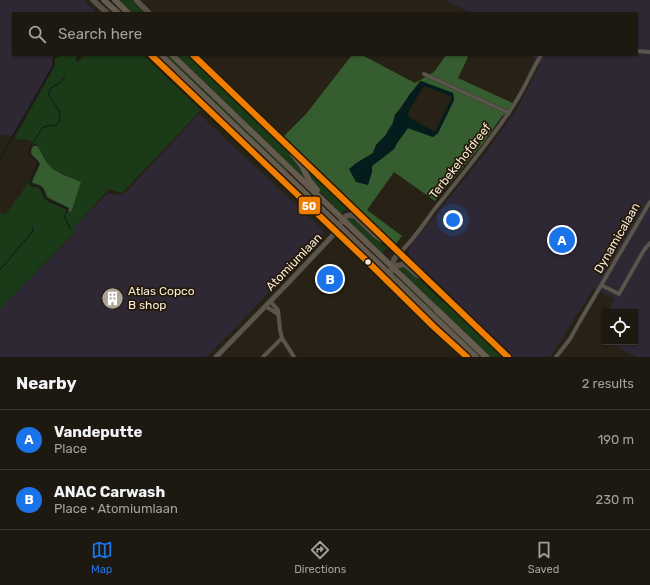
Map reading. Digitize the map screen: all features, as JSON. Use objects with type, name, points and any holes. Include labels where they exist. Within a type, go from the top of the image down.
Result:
[{"type":"highway","points":[[104,0],[117,12]]},
{"type":"highway","points":[[115,0],[127,12]]},
{"type":"highway","points":[[162,56],[476,357]]},
{"type":"highway","points":[[173,56],[486,357]]},
{"type":"highway","points":[[290,148],[309,180],[318,191],[318,196]]},
{"type":"highway","points":[[421,304],[423,311],[430,319],[434,328]]},
{"type":"main road","points":[[93,0],[105,11]]},
{"type":"main road","points":[[136,0],[148,12]]},
{"type":"main road","points":[[152,56],[370,263],[434,328],[467,357]]},
{"type":"main road","points":[[194,56],[508,357]]},
{"type":"main road","points":[[343,219],[348,215],[356,217],[377,237],[389,243]]},
{"type":"main road","name":"Atomiumlaan","points":[[336,232],[343,219]]},
{"type":"main road","name":"Terbekehofdreef","points":[[390,275],[392,263],[399,253]]},
{"type":"main road","points":[[392,267],[404,264],[417,275],[425,277]]},
{"type":"street","points":[[638,51],[650,52]]},
{"type":"street","name":"Terbekehofdreef","points":[[399,253],[411,241],[509,113],[539,56]]},
{"type":"street","points":[[424,74],[509,113]]},
{"type":"street","name":"Dynamicalaan","points":[[556,357],[570,339],[650,202]]},
{"type":"street","name":"Atomiumlaan","points":[[219,356],[336,232]]},
{"type":"street","name":"Dynamicalaan","points":[[602,285],[619,294],[650,243]]},
{"type":"street","points":[[270,301],[278,310],[282,338],[294,357]]},
{"type":"street","points":[[265,306],[278,314]]},
{"type":"street","points":[[263,357],[282,338]]},
{"type":"shaded area","points":[[0,0],[84,0],[96,12],[12,12],[12,56],[53,56],[52,66],[12,136],[0,135]]},
{"type":"shaded area","points":[[445,0],[650,0],[650,357],[637,357],[613,345],[638,345],[638,309],[610,309],[614,299],[594,288],[550,357],[512,357],[411,258],[408,253],[410,246],[490,147],[518,107],[540,65],[532,56],[638,56],[638,12],[469,12]]},
{"type":"shaded area","points":[[199,114],[325,232],[206,357],[0,357],[0,309],[75,233],[73,228],[108,193],[119,196],[126,192]]},
{"type":"green space","points":[[118,0],[131,0],[143,12],[131,12]]},
{"type":"green space","points":[[60,56],[77,56],[75,60],[78,62],[84,56],[144,56],[201,110],[122,193],[109,189],[73,228],[75,232],[0,309],[0,213],[5,215],[29,182],[31,187],[36,187],[39,189],[47,201],[65,209],[66,213],[68,211],[70,212],[81,183],[50,166],[37,146],[31,141],[15,139],[55,66],[55,59]]},
{"type":"green space","points":[[157,56],[159,56],[334,224],[333,225]]},
{"type":"green space","points":[[166,56],[169,56],[288,170],[286,172]]},
{"type":"green space","points":[[177,56],[189,56],[293,156],[308,179],[306,182],[305,179]]},
{"type":"green space","points":[[351,56],[364,56],[415,83],[434,72],[445,56],[466,56],[468,57],[458,78],[513,103],[509,113],[502,116],[484,142],[435,201],[394,172],[367,210],[402,236],[396,244],[284,136],[306,114]],"holes":[[[420,81],[453,93],[454,100],[438,133],[433,137],[408,128],[394,149],[372,166],[355,164],[373,153],[376,145],[385,136],[393,123],[395,115]]]},
{"type":"green space","points":[[33,146],[37,146],[47,163],[54,169],[81,182],[70,212],[68,211],[69,208],[47,197],[45,191],[40,185],[32,182],[40,164],[31,152]]},
{"type":"green space","points":[[302,162],[347,208],[341,214],[313,184]]},
{"type":"green space","points":[[350,218],[356,220],[382,245],[387,247],[382,254],[346,219]]},
{"type":"green space","points":[[399,267],[407,268],[502,357],[490,357],[398,269]]},
{"type":"green space","points":[[399,278],[483,357],[479,357],[399,280]]},
{"type":"water","points":[[421,81],[453,93],[454,100],[438,133],[433,137],[408,128],[394,149],[372,166],[372,172],[368,185],[356,182],[349,169],[373,153],[376,145],[385,136],[393,123],[395,115]],"holes":[[[424,86],[451,96],[451,99],[435,132],[412,119],[408,115],[409,110]]]},
{"type":"waterway","points":[[0,159],[54,66],[53,59],[57,56]]},
{"type":"waterway","points":[[77,60],[80,56]]},
{"type":"waterway","points":[[34,141],[42,128],[57,125],[60,120],[58,109],[50,98],[49,93],[52,87],[65,77]]},
{"type":"waterway","points":[[32,144],[29,152],[38,164],[30,182],[31,185],[39,186],[45,198],[67,208],[68,210],[64,216],[71,230]]},
{"type":"waterway","points":[[0,270],[32,232],[32,227]]},
{"type":"transit line","name":"50","points":[[152,56],[467,357]]},
{"type":"transit line","name":"50","points":[[194,56],[508,357]]},
{"type":"place","name":"Vandeputte","points":[[562,240]]},
{"type":"place","name":"ANAC Carwash","points":[[330,279]]},
{"type":"place","name":"Atlas Copco B shop","points":[[112,298]]}]
